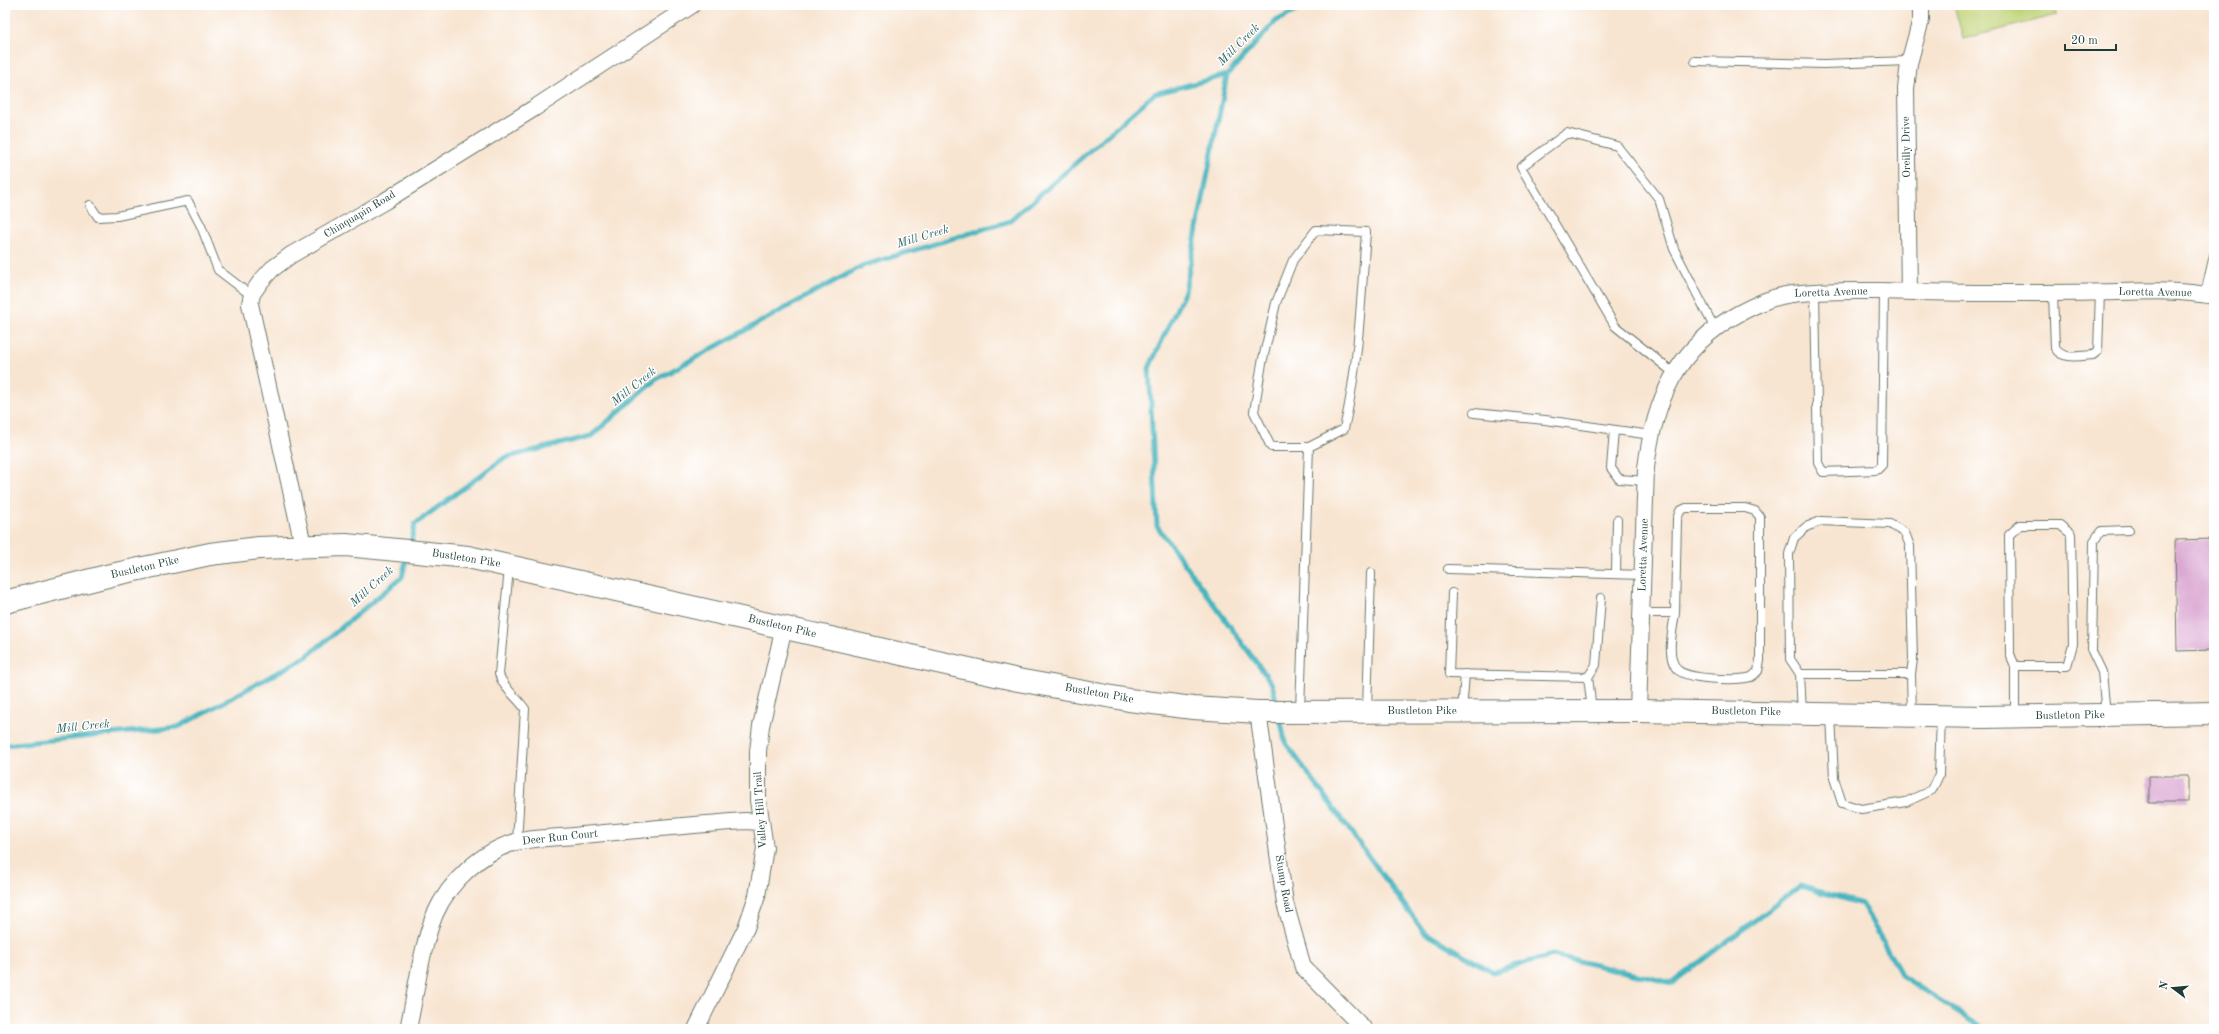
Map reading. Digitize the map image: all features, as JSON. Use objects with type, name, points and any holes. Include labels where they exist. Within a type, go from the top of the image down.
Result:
[{"type":"main road","name":"Bustleton Pike","points":[[5,602],[140,569],[210,554],[259,548],[303,545],[346,545],[396,548],[468,557],[1018,680],[1114,697],[1193,708],[1278,712],[1638,710],[2015,717],[2214,713]]},
{"type":"street","name":"Chinquapin Road","points":[[252,296],[272,269],[291,255],[406,188],[692,5]]},
{"type":"street","name":"Oreilly Drive","points":[[1909,292],[1906,89],[1909,61],[1921,20],[1921,5]]},
{"type":"street","name":"Loretta Avenue","points":[[1638,710],[1644,575],[1646,481],[1651,436],[1657,411],[1675,374],[1689,353],[1715,329],[1751,307],[1775,298],[1791,294],[1816,292],[2052,293],[2147,290],[2209,295]]},
{"type":"street","points":[[252,296],[250,304],[303,545]]},
{"type":"street","name":"Valley Hill Trail","points":[[696,1029],[746,928],[758,896],[765,848],[760,822],[757,776],[761,726],[784,627]]},
{"type":"street","name":"Stump Road","points":[[1278,712],[1285,903],[1303,967],[1364,1029]]},
{"type":"street","name":"Deer Run Court","points":[[408,1029],[429,931],[445,897],[469,869],[492,853],[516,842],[646,829],[760,822]]},
{"type":"lane","points":[[1695,61],[1824,64],[1909,61]]},
{"type":"lane","points":[[1675,374],[1615,326],[1520,167],[1567,133],[1617,146],[1659,199],[1674,249],[1715,329]]},
{"type":"lane","points":[[90,205],[98,217],[117,216],[188,201],[201,226],[218,270],[252,296]]},
{"type":"lane","points":[[1316,230],[1366,232],[1353,390],[1344,429],[1309,447],[1271,447],[1254,412],[1262,363],[1276,303],[1293,260],[1316,230]]},
{"type":"lane","points":[[2209,295],[2214,256]]},
{"type":"lane","points":[[1816,292],[1818,463],[1823,472],[1877,470],[1882,465],[1884,292]]},
{"type":"lane","points":[[2052,293],[2055,348],[2058,353],[2065,356],[2093,355],[2098,351],[2100,292]]},
{"type":"lane","points":[[1474,413],[1545,420],[1651,436]]},
{"type":"lane","points":[[1614,430],[1611,468],[1619,479],[1646,481]]},
{"type":"lane","points":[[1278,712],[1309,447]]},
{"type":"lane","points":[[1686,508],[1745,508],[1755,511],[1760,517],[1760,661],[1758,671],[1751,677],[1704,678],[1688,676],[1676,669],[1671,657],[1675,613],[1677,519],[1680,511],[1686,508]]},
{"type":"lane","points":[[1616,574],[1617,520]]},
{"type":"lane","points":[[1802,713],[1800,674],[1790,658],[1789,554],[1794,538],[1806,527],[1821,521],[1890,524],[1905,533],[1910,546],[1913,659],[1911,674],[1912,716]]},
{"type":"lane","points":[[2015,666],[2067,666],[2073,644],[2071,534],[2060,525],[2020,524],[2009,535],[2010,654],[2015,666],[2015,717]]},
{"type":"lane","points":[[2106,715],[2102,672],[2092,651],[2094,541],[2101,531],[2129,530]]},
{"type":"lane","points":[[509,566],[499,674],[502,684],[517,697],[525,710],[516,842]]},
{"type":"lane","points":[[1448,569],[1644,575]]},
{"type":"lane","points":[[1367,711],[1371,573]]},
{"type":"lane","points":[[1452,593],[1449,674],[1588,677]]},
{"type":"lane","points":[[1592,711],[1588,677],[1596,665],[1601,598]]},
{"type":"lane","points":[[1642,613],[1675,613]]},
{"type":"lane","points":[[1462,711],[1465,674]]},
{"type":"lane","points":[[1800,674],[1911,674]]},
{"type":"lane","points":[[1831,714],[1834,778],[1842,803],[1861,809],[1906,802],[1932,790],[1939,775],[1941,716]]},
{"type":"green space","points":[[1954,5],[2054,5],[2057,15],[1963,39]]},
{"type":"building","points":[[2214,539],[2214,650],[2177,651],[2175,540]]},
{"type":"building","points":[[2149,776],[2188,776],[2188,802],[2149,802]]},
{"type":"waterway","name":"Mill Creek","points":[[410,546],[415,524],[504,458],[591,436],[655,380],[862,266],[1010,221],[1154,94],[1227,75],[1276,21],[1308,5]]},
{"type":"waterway","points":[[1227,75],[1185,291],[1149,368],[1157,526],[1272,684],[1278,708]]},
{"type":"waterway","name":"Mill Creek","points":[[5,745],[178,727],[306,657],[402,577],[407,556]]},
{"type":"waterway","points":[[1280,717],[1285,742],[1424,932],[1493,972],[1552,955],[1672,983],[1800,886],[1862,904],[1902,976],[1985,1029]]}]
